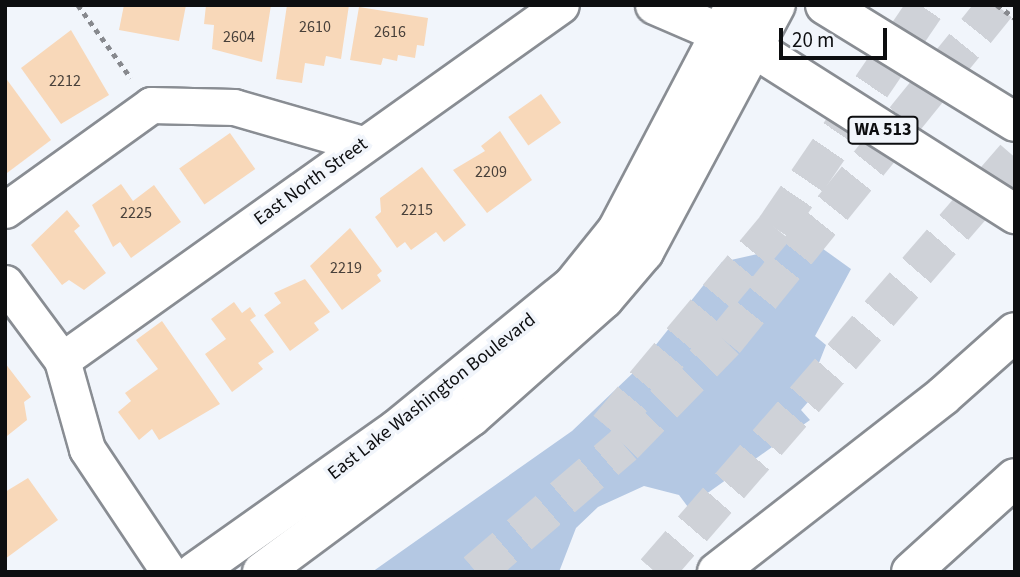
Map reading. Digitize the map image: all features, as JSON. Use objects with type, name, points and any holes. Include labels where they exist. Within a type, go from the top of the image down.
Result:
[{"type":"main road","points":[[654,5],[736,28]]},
{"type":"main road","name":"East Lake Washington Boulevard","points":[[195,572],[397,429],[572,286],[617,230],[736,28],[776,5]]},
{"type":"main road","points":[[825,5],[1015,122]]},
{"type":"main road","name":"East Lake Washington Boulevard","points":[[262,572],[471,417],[604,299],[651,240],[736,28]]},
{"type":"main road","name":"WA 513","points":[[736,28],[1015,214]]},
{"type":"main road","points":[[717,572],[943,396],[1015,332]]},
{"type":"main road","points":[[911,572],[1015,478]]},
{"type":"street","name":"East North Street","points":[[62,360],[561,5]]},
{"type":"street","points":[[5,210],[151,105],[234,107],[362,144]]},
{"type":"street","points":[[5,283],[62,360],[87,449],[169,572]]},
{"type":"path","points":[[78,5],[151,105]]},
{"type":"path","points":[[997,5],[1015,18]]},
{"type":"shaded area","points":[[815,219],[826,229],[819,246],[851,269],[815,336],[826,345],[811,383],[804,384],[815,394],[801,410],[810,420],[688,507],[679,495],[644,486],[598,507],[576,528],[559,572],[372,572],[572,431],[635,371],[722,262],[771,251]]},
{"type":"building","points":[[124,5],[186,5],[179,41],[119,30]]},
{"type":"building","points":[[206,5],[271,5],[262,62],[212,49],[214,25],[204,24]]},
{"type":"building","points":[[287,5],[349,5],[341,59],[326,56],[324,66],[305,63],[302,83],[276,79]]},
{"type":"building","points":[[359,7],[428,18],[424,46],[417,45],[415,58],[398,55],[397,61],[383,58],[381,65],[350,60]]},
{"type":"building","points":[[71,30],[109,95],[61,124],[21,68]]},
{"type":"building","points":[[5,77],[51,140],[7,173],[5,170]]},
{"type":"building","points":[[541,94],[561,123],[528,146],[508,117]]},
{"type":"building","points":[[500,131],[532,180],[487,213],[453,170],[485,151],[481,146]]},
{"type":"building","points":[[230,133],[255,169],[204,205],[179,169]]},
{"type":"building","points":[[422,167],[466,225],[444,242],[436,232],[411,250],[405,242],[397,248],[375,217],[381,212],[380,198]]},
{"type":"building","points":[[121,184],[133,201],[154,185],[181,222],[131,258],[120,242],[113,247],[92,205]]},
{"type":"building","points":[[67,210],[80,226],[74,231],[106,273],[84,290],[69,280],[62,285],[31,245]]},
{"type":"building","points":[[350,228],[382,271],[377,275],[381,281],[342,310],[310,266]]},
{"type":"building","points":[[305,279],[330,312],[314,323],[319,330],[290,351],[264,315],[281,303],[274,293]]},
{"type":"building","points":[[234,302],[242,313],[250,307],[256,316],[250,320],[274,352],[258,363],[263,369],[232,392],[205,354],[226,339],[211,319]]},
{"type":"building","points":[[162,321],[220,404],[159,440],[152,429],[139,440],[118,412],[131,401],[125,393],[158,369],[136,340]]},
{"type":"building","points":[[5,363],[31,397],[24,402],[27,420],[7,436]]},
{"type":"building","points":[[28,478],[58,520],[5,559],[5,492]]},
{"type":"tunnel","points":[[608,428],[775,228],[927,5]]},
{"type":"tunnel","points":[[476,572],[624,445],[725,341],[997,5]]},
{"type":"tunnel","points":[[655,572],[1015,157]]}]
